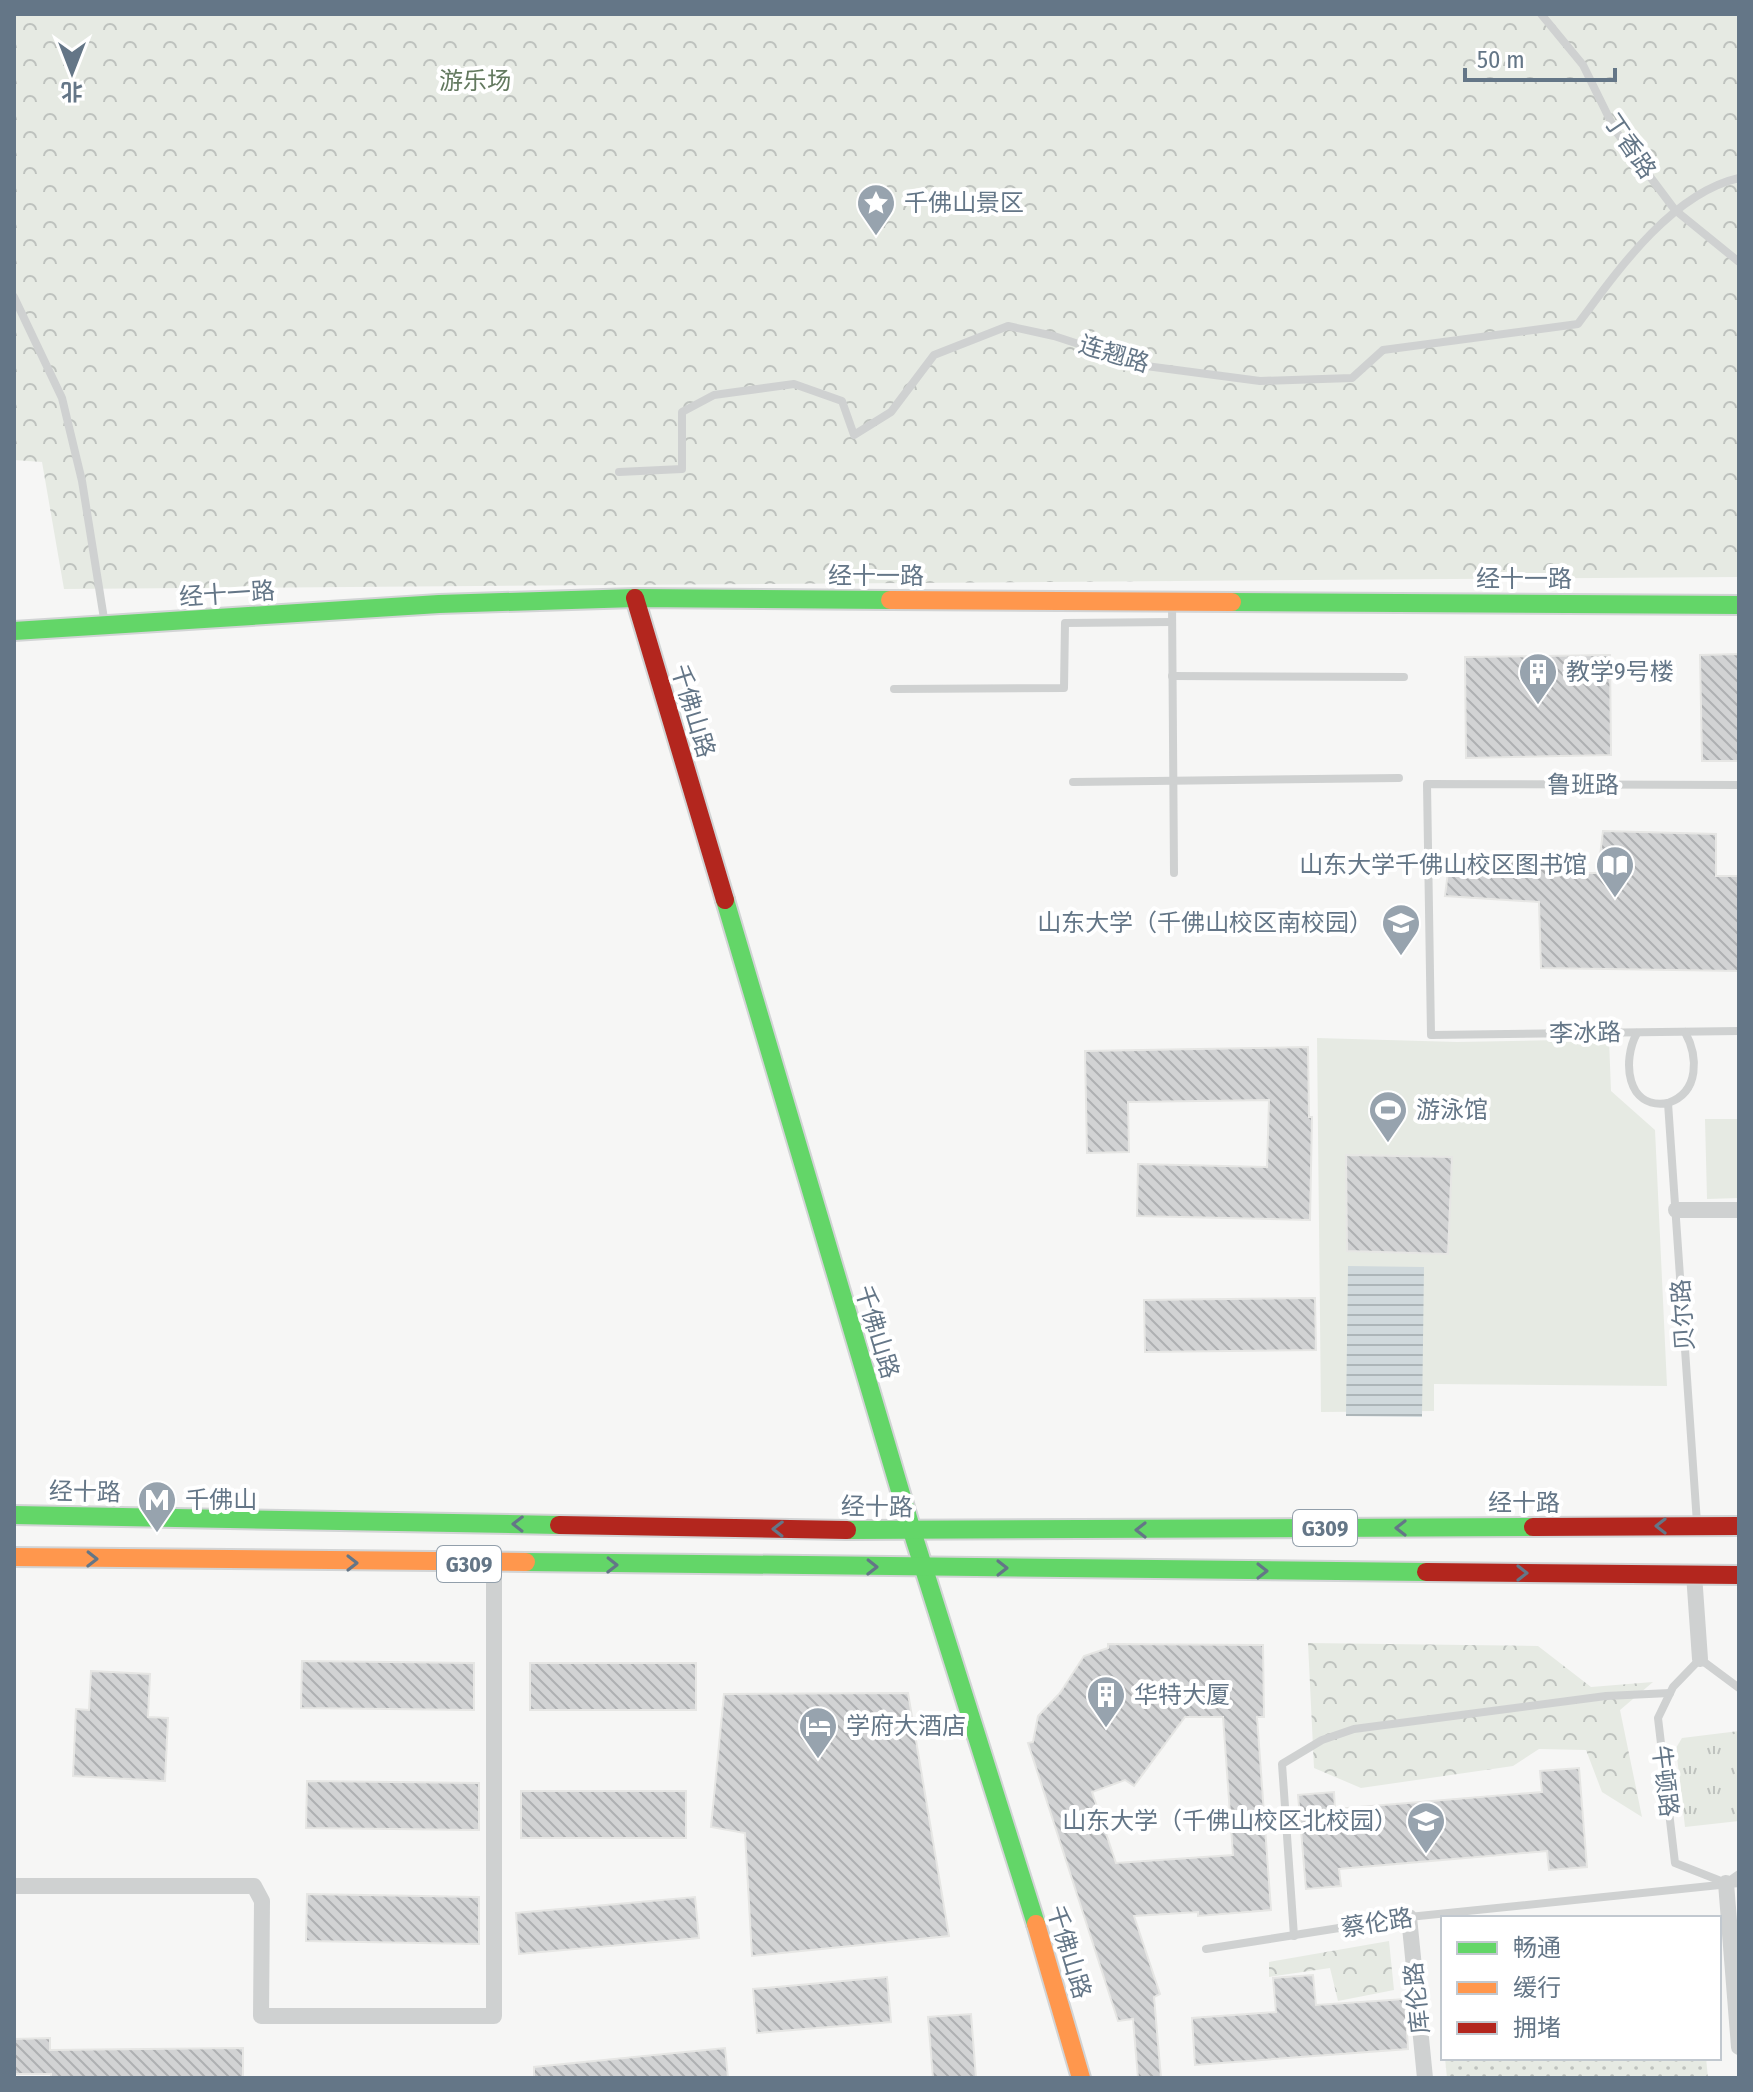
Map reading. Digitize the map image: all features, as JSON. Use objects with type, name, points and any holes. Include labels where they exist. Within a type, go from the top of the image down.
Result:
[{"type":"main road","name":"经十一路","points":[[14,631],[439,604],[635,598],[1739,605]]},
{"type":"main road","name":"千佛山路","points":[[635,598],[912,1531],[1081,2078]]},
{"type":"main road","name":"经十路","points":[[14,1515],[912,1531],[1739,1526]]},
{"type":"main road","name":"G309","points":[[14,1557],[1739,1575]]},
{"type":"street","points":[[1676,1210],[1739,1210]]},
{"type":"street","points":[[14,1886],[254,1886],[262,1901],[261,2016],[494,2016],[494,1564]]},
{"type":"street","points":[[1694,1574],[1700,1659]]},
{"type":"street","points":[[1735,1880],[1739,2047]]},
{"type":"street","name":"库伦路","points":[[1409,1917],[1425,2078]]},
{"type":"lane","name":"丁香路","points":[[1541,14],[1583,65],[1615,130],[1675,210],[1739,262]]},
{"type":"lane","points":[[1675,210],[1723,181],[1739,178]]},
{"type":"lane","name":"连翘路","points":[[619,472],[682,469],[682,412],[714,395],[794,384],[842,401],[854,435],[891,412],[934,355],[1008,326],[1054,336],[1146,366],[1260,381],[1352,378],[1383,350],[1578,324],[1609,281],[1675,210]]},
{"type":"lane","points":[[14,297],[62,398],[82,481],[105,626]]},
{"type":"lane","points":[[1172,601],[1174,873]]},
{"type":"lane","points":[[894,689],[1064,688],[1065,623],[1172,622]]},
{"type":"lane","points":[[1172,676],[1404,677]]},
{"type":"lane","points":[[1073,782],[1399,778]]},
{"type":"lane","name":"鲁班路","points":[[1431,1035],[1427,784],[1739,785]]},
{"type":"lane","name":"李冰路","points":[[1431,1035],[1739,1031]]},
{"type":"lane","points":[[1637,1033],[1627,1063],[1630,1079],[1638,1093],[1649,1101],[1668,1103],[1686,1091],[1693,1077],[1694,1053],[1685,1032]]},
{"type":"lane","name":"贝尔路","points":[[1668,1103],[1697,1526]]},
{"type":"lane","points":[[1700,1659],[1739,1688]]},
{"type":"lane","name":"牛顿路","points":[[1700,1659],[1670,1693],[1658,1718],[1675,1863],[1735,1880]]},
{"type":"lane","points":[[1294,1936],[1282,1764],[1322,1740],[1354,1729],[1606,1696],[1670,1693]]},
{"type":"lane","name":"蔡伦路","points":[[1206,1949],[1409,1917],[1735,1880]]},
{"type":"green space","name":"千佛山景区","points":[[14,14],[1739,14],[1739,577],[64,589],[42,462],[14,460]]},
{"type":"green space","points":[[1317,1038],[1457,1042],[1609,1039],[1611,1091],[1655,1130],[1667,1386],[1434,1384],[1434,1411],[1321,1412]]},
{"type":"green space","points":[[1705,1119],[1739,1119],[1739,1198],[1707,1199]]},
{"type":"green space","points":[[1308,1643],[1538,1646],[1591,1687],[1653,1682],[1620,1710],[1642,1817],[1602,1792],[1586,1750],[1539,1749],[1513,1766],[1361,1788],[1314,1768]]},
{"type":"green space","points":[[1739,1731],[1739,1821],[1685,1827],[1676,1748],[1682,1738]]},
{"type":"green space","points":[[1389,1941],[1394,1990],[1338,2001],[1330,1968],[1269,1977],[1269,1962]]},
{"type":"green space","points":[[1445,2060],[1706,2060],[1708,2078],[1447,2078]]},
{"type":"shaded area","points":[[1348,1266],[1424,1267],[1422,1417],[1346,1416]]},
{"type":"building","points":[[1739,654],[1739,761],[1702,761],[1700,655]]},
{"type":"building","name":"教学9号楼","points":[[1610,655],[1611,755],[1466,758],[1465,657]]},
{"type":"building","name":"山东大学千佛山校区图书馆","points":[[1603,831],[1716,834],[1716,876],[1739,876],[1739,971],[1541,968],[1539,902],[1445,896],[1450,856],[1562,854],[1563,873],[1598,873]]},
{"type":"building","points":[[1308,1047],[1309,1117],[1312,1117],[1310,1220],[1137,1216],[1138,1164],[1267,1167],[1269,1100],[1128,1102],[1129,1152],[1087,1153],[1085,1051]]},
{"type":"building","points":[[1346,1155],[1452,1157],[1448,1254],[1347,1251]]},
{"type":"building","points":[[1315,1298],[1316,1350],[1145,1352],[1144,1300]]},
{"type":"building","points":[[1108,1644],[1263,1645],[1264,1717],[1257,1717],[1271,1910],[1198,1916],[1198,1912],[1134,1916],[1160,1994],[1154,1997],[1161,2078],[1138,2078],[1133,2019],[1118,2021],[1028,1743],[1033,1742],[1038,1716],[1060,1693],[1084,1656],[1108,1648]],"holes":[[[1185,1717],[1223,1717],[1233,1855],[1116,1863],[1092,1792],[1125,1780],[1134,1786]]]},
{"type":"building","points":[[302,1661],[474,1663],[474,1710],[301,1708]]},
{"type":"building","points":[[530,1663],[696,1663],[696,1710],[530,1710]]},
{"type":"building","points":[[91,1671],[150,1674],[148,1717],[168,1718],[165,1781],[73,1776],[76,1709],[89,1710]]},
{"type":"building","name":"学府大酒店","points":[[908,1693],[949,1936],[752,1956],[745,1833],[711,1827],[724,1694]]},
{"type":"building","points":[[1579,1768],[1587,1867],[1549,1870],[1547,1851],[1339,1869],[1341,1886],[1306,1889],[1298,1795],[1334,1792],[1335,1809],[1542,1792],[1540,1771]]},
{"type":"building","points":[[307,1781],[479,1783],[479,1830],[306,1828]]},
{"type":"building","points":[[521,1791],[686,1791],[686,1838],[521,1838]]},
{"type":"building","points":[[307,1894],[479,1897],[479,1944],[306,1941]]},
{"type":"building","points":[[695,1897],[699,1938],[519,1954],[516,1913]]},
{"type":"building","points":[[1313,1975],[1316,2005],[1405,1999],[1408,2049],[1195,2065],[1192,2018],[1276,2012],[1273,1978]]},
{"type":"building","points":[[887,1977],[891,2022],[757,2033],[753,1989]]},
{"type":"building","points":[[971,2014],[976,2078],[933,2078],[928,2017]]},
{"type":"building","points":[[50,2038],[50,2050],[243,2048],[243,2078],[51,2078],[51,2074],[14,2074],[14,2039]]},
{"type":"building","points":[[725,2048],[728,2078],[534,2078],[534,2067]]},
{"type":"traffic: fast","points":[[14,631],[439,604],[635,598],[890,600]]},
{"type":"traffic: fast","points":[[1232,602],[1739,605]]},
{"type":"traffic: fast","points":[[725,900],[912,1531],[1036,1924]]},
{"type":"traffic: fast","points":[[14,1515],[559,1525]]},
{"type":"traffic: fast","points":[[847,1530],[1533,1527]]},
{"type":"traffic: fast","points":[[526,1562],[1426,1572]]},
{"type":"traffic: slow","points":[[890,600],[1232,602]]},
{"type":"traffic: slow","points":[[14,1557],[526,1562]]},
{"type":"traffic: slow","points":[[1036,1924],[1081,2078]]},
{"type":"traffic: jam","points":[[635,598],[725,900]]},
{"type":"traffic: jam","points":[[559,1525],[847,1530]]},
{"type":"traffic: jam","points":[[1533,1527],[1739,1526]]},
{"type":"traffic: jam","points":[[1426,1572],[1739,1575]]},
{"type":"place","name":"千佛山景区","points":[[876,237]]},
{"type":"place","name":"教学9号楼","points":[[1538,706]]},
{"type":"place","name":"山东大学千佛山校区图书馆","points":[[1615,899]]},
{"type":"place","name":"山东大学（千佛山校区南校园）","points":[[1401,957]]},
{"type":"place","name":"游泳馆","points":[[1388,1144]]},
{"type":"place","name":"千佛山","points":[[157,1534]]},
{"type":"place","name":"华特大厦","points":[[1106,1729]]},
{"type":"place","name":"学府大酒店","points":[[818,1760]]},
{"type":"place","name":"山东大学（千佛山校区北校园）","points":[[1426,1855]]},
{"type":"park label","name":"游乐场","points":[[475,81]]}]
